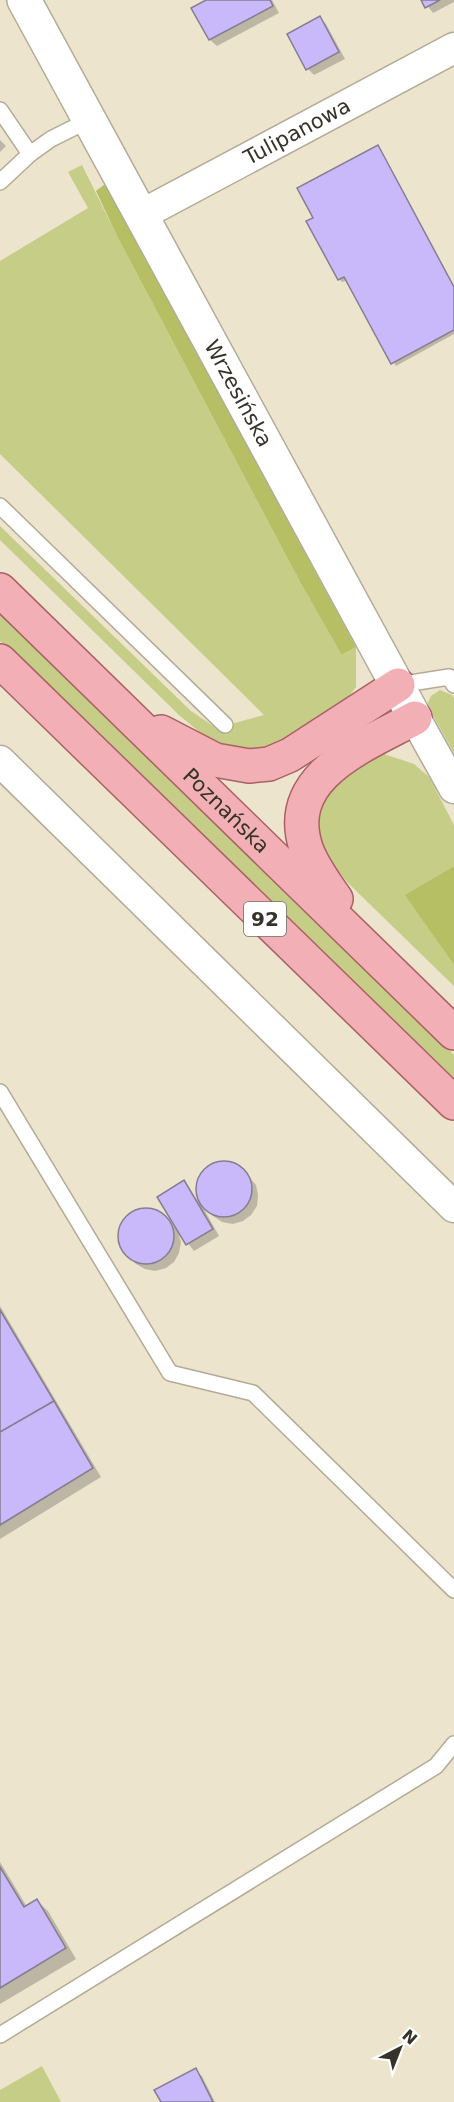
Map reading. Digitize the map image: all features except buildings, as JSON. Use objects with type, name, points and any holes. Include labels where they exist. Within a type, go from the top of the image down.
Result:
[{"type":"main road","name":"Poznańska","points":[[0,590],[454,1033]]},
{"type":"main road","name":"92","points":[[0,661],[454,1103]]},
{"type":"main road","points":[[130,716],[215,760],[249,766],[268,765],[290,754],[398,685]]},
{"type":"main road","points":[[364,944],[306,849],[302,821],[305,802],[313,786],[326,770],[341,759],[415,718]]},
{"type":"street","name":"Wrzesińska","points":[[24,0],[454,788]]},
{"type":"street","name":"Tulipanowa","points":[[141,215],[454,48]]},
{"type":"street","points":[[0,761],[454,1207]]},
{"type":"lane","points":[[0,110],[30,154]]},
{"type":"lane","points":[[0,182],[30,154],[51,139],[89,120]]},
{"type":"lane","points":[[0,506],[225,725]]},
{"type":"lane","points":[[398,685],[449,677],[454,685]]},
{"type":"lane","points":[[0,1092],[170,1373],[253,1394],[454,1590]]},
{"type":"lane","points":[[0,2035],[436,1766],[454,1744]]},
{"type":"green space","points":[[82,165],[117,236],[299,580],[343,655],[356,647],[356,687],[331,720],[260,751],[233,749],[209,740],[179,715],[0,540],[0,526],[191,711],[216,728],[264,715],[0,454],[0,261],[88,208],[68,172]]},
{"type":"green space","points":[[105,184],[356,647],[342,655],[299,580],[117,236],[96,191]]},
{"type":"green space","points":[[0,610],[454,1055],[454,1082],[0,641]]},
{"type":"green space","points":[[440,690],[454,698],[454,753],[427,705],[431,696]]},
{"type":"green space","points":[[384,754],[414,764],[429,777],[454,825],[454,866],[406,895],[454,965],[454,986],[348,883],[325,855],[316,825],[323,796],[362,762]]},
{"type":"green space","points":[[454,866],[454,965],[405,895]]},
{"type":"green space","points":[[42,2066],[61,2102],[0,2102],[0,2090]]}]
